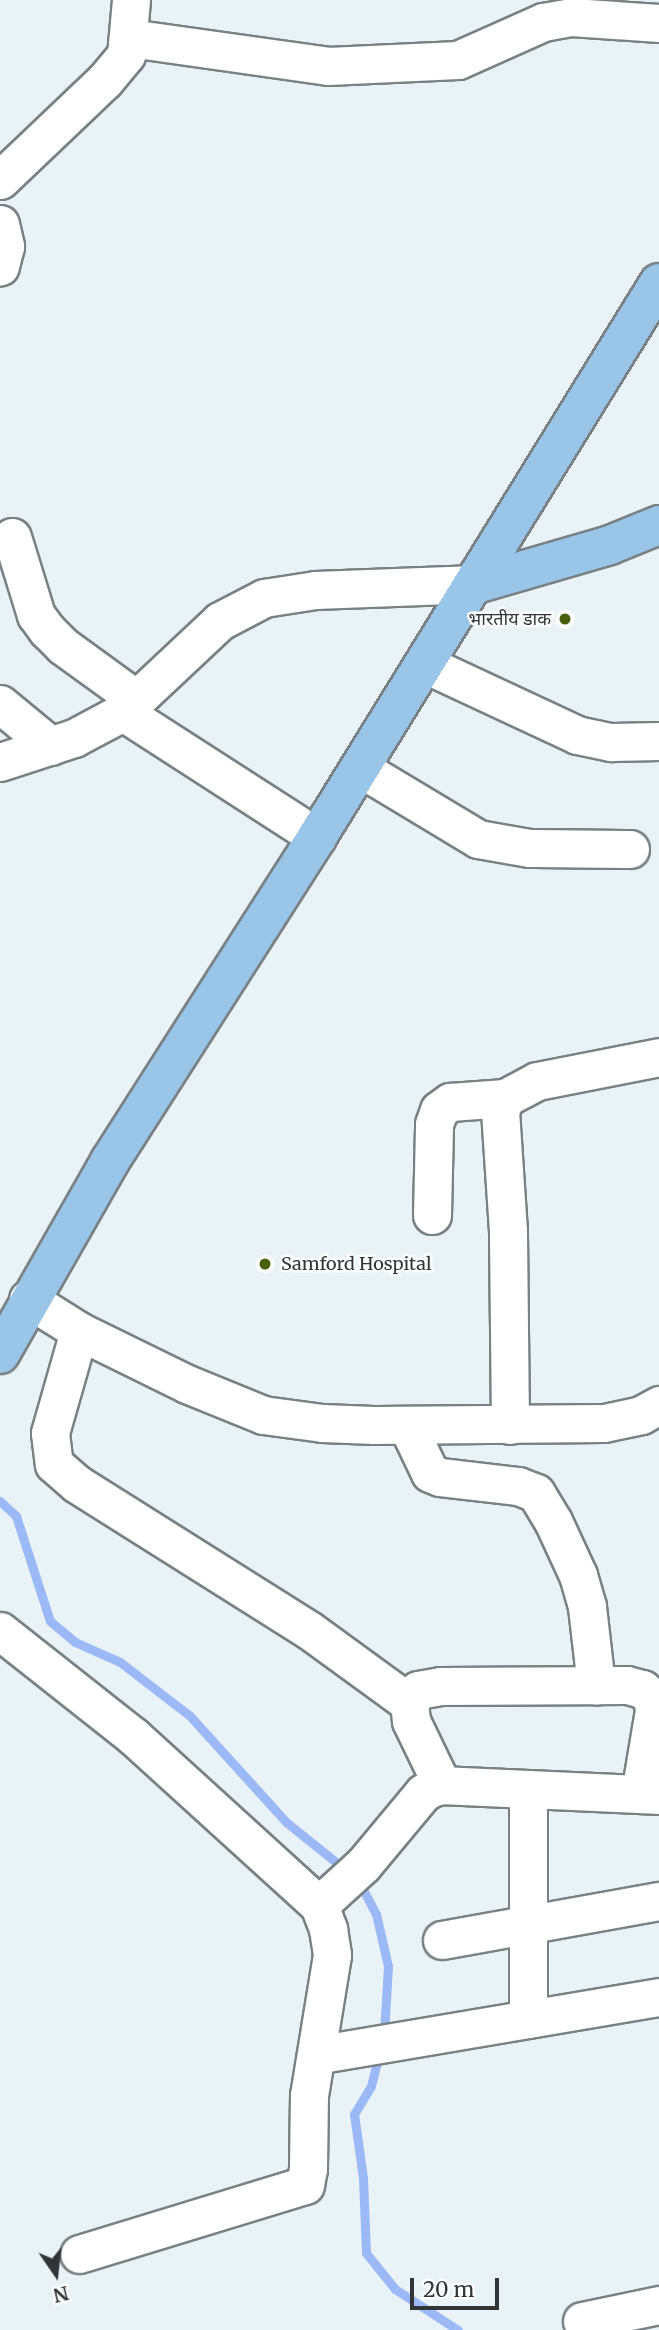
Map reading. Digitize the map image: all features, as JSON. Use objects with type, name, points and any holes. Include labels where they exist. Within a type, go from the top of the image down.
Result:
[{"type":"main road","points":[[0,1354],[28,1299],[183,1044],[476,584],[659,283]]},
{"type":"main road","points":[[476,584],[610,545],[659,525]]},
{"type":"street","points":[[0,180],[4,173],[105,80],[126,55],[130,38],[131,0]]},
{"type":"street","points":[[130,38],[328,66],[436,63],[475,54],[543,22],[602,9],[659,23]]},
{"type":"street","points":[[0,224],[5,246],[0,267]]},
{"type":"street","points":[[12,537],[36,615],[47,630],[129,705],[317,837]]},
{"type":"street","points":[[0,762],[74,738],[129,705],[220,621],[264,598],[316,590],[476,584]]},
{"type":"street","points":[[425,664],[577,735],[611,742],[659,741]]},
{"type":"street","points":[[0,704],[51,746]]},
{"type":"street","points":[[360,768],[478,839],[529,848],[630,849]]},
{"type":"street","points":[[432,1214],[434,1124],[439,1110],[450,1102],[505,1098],[537,1081],[659,1057]]},
{"type":"street","points":[[505,1098],[500,1111],[508,1231],[510,1425]]},
{"type":"street","points":[[28,1299],[79,1331],[187,1384],[263,1415],[321,1423],[604,1423],[641,1415],[659,1405]]},
{"type":"street","points":[[79,1331],[50,1433],[54,1464],[76,1484],[309,1630],[409,1703]]},
{"type":"street","points":[[407,1425],[430,1473],[440,1477],[518,1486],[536,1493],[553,1521],[578,1575],[587,1607],[596,1685]]},
{"type":"street","points":[[0,1631],[133,1736],[327,1899]]},
{"type":"street","points":[[79,2254],[305,2185],[308,2169],[309,2095],[332,1955],[327,1899],[363,1864],[423,1793],[442,1785],[650,1794],[654,1710],[652,1697],[642,1689],[627,1685],[441,1686],[418,1690],[409,1703],[411,1721],[442,1785]]},
{"type":"street","points":[[528,1789],[528,2020]]},
{"type":"street","points":[[442,1940],[659,1901]]},
{"type":"street","points":[[316,2054],[659,1997]]},
{"type":"street","points":[[582,2322],[659,2305]]},
{"type":"waterway","points":[[0,1501],[16,1516],[50,1621],[75,1642],[120,1662],[190,1716],[286,1822],[346,1870]]},
{"type":"waterway","points":[[359,1882],[376,1914],[388,1966],[384,2034]]},
{"type":"waterway","points":[[379,2054],[371,2086],[354,2114],[363,2178],[366,2253],[395,2289],[458,2330]]},
{"type":"place","name":"भारतीय डाक","points":[[565,619]]},
{"type":"place","name":"Samford Hospital","points":[[265,1264]]}]
